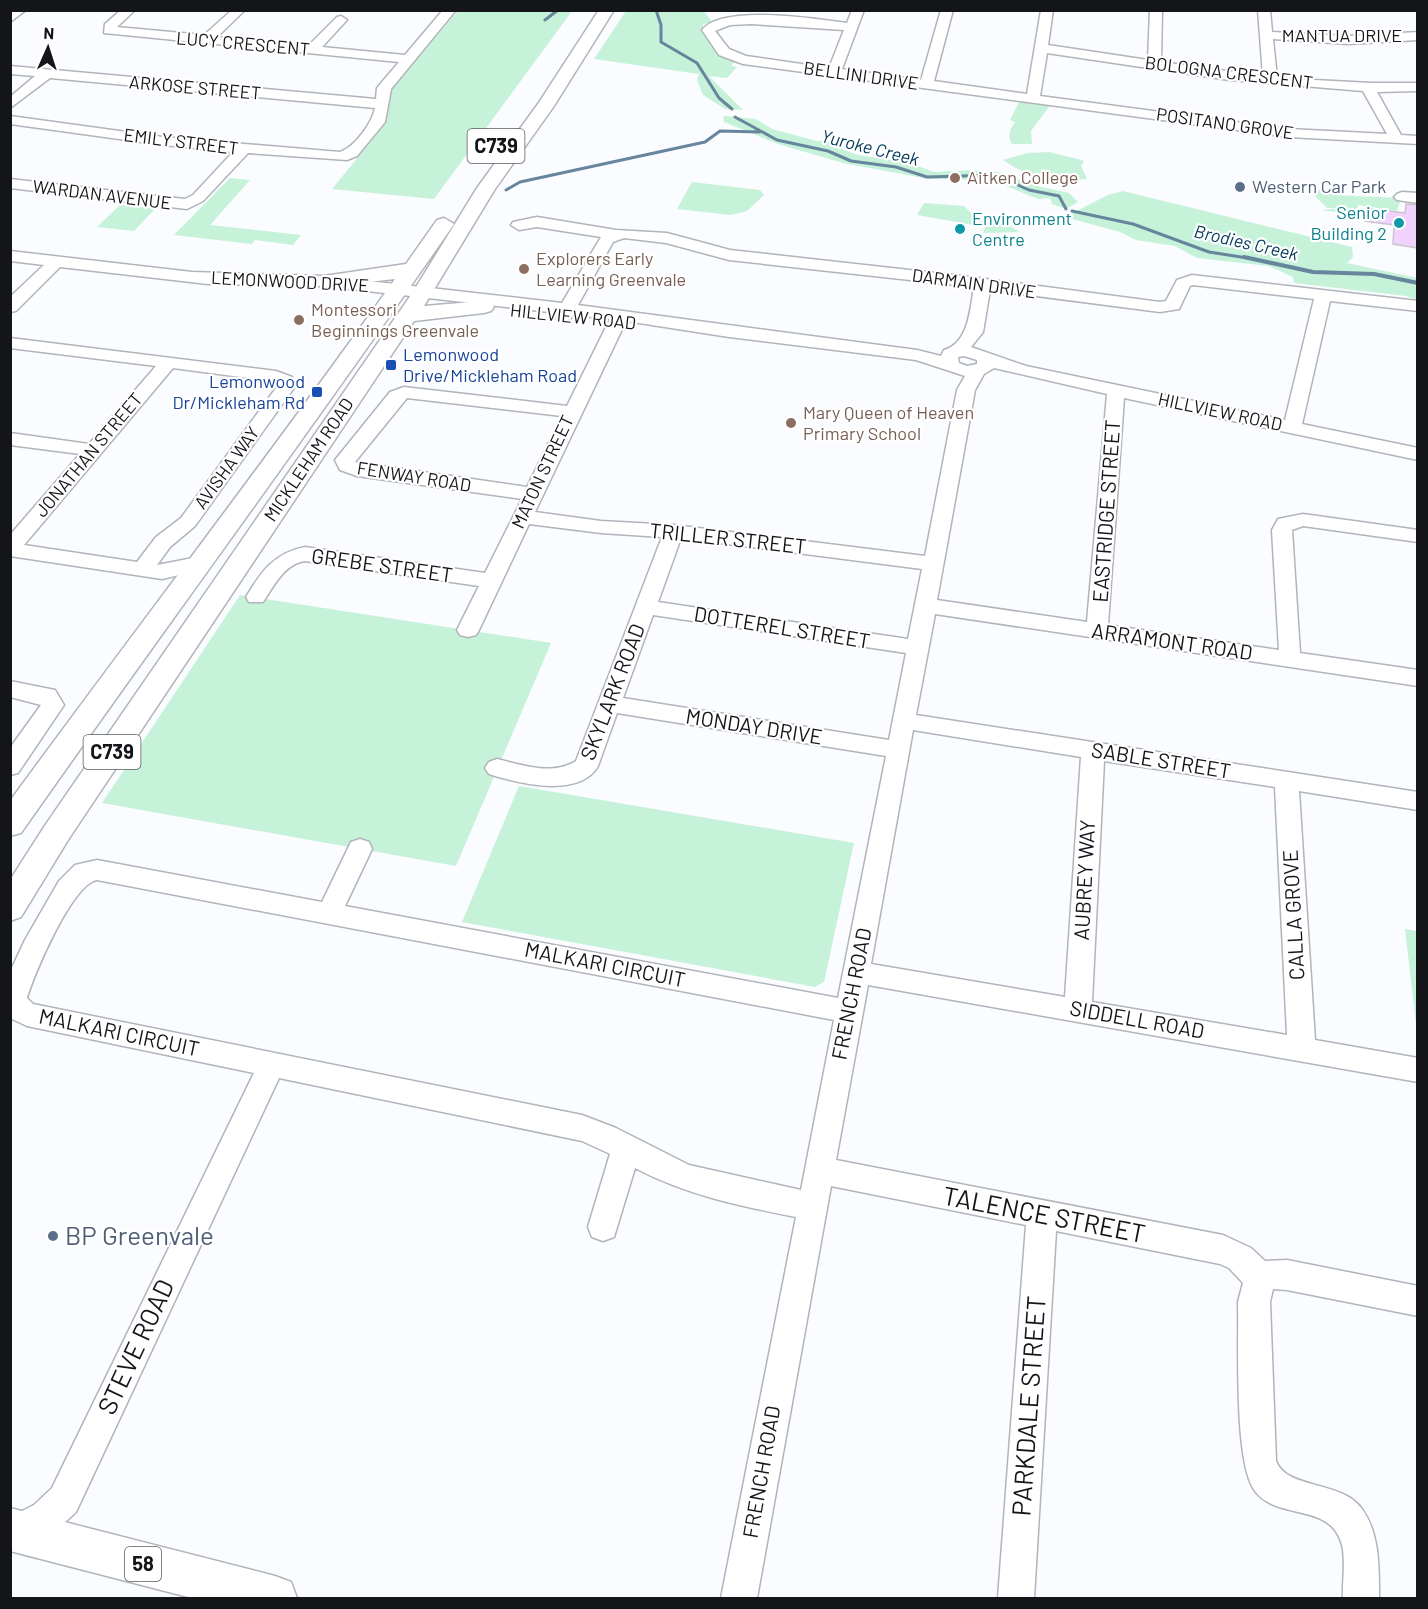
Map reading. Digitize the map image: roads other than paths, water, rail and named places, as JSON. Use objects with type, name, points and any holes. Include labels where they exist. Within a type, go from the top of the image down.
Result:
[{"type":"main road","name":"MICKLEHAM ROAD","points":[[10,825],[164,609],[271,468],[443,259],[486,188],[545,106],[607,10]]},
{"type":"main road","name":"MICKLEHAM ROAD","points":[[10,908],[57,832],[408,299],[412,269],[513,119]]},
{"type":"main road","points":[[443,259],[449,283],[458,296]]},
{"type":"main road","points":[[324,281],[380,276],[412,269]]},
{"type":"main road","points":[[408,299],[432,311],[484,307]]},
{"type":"main road","name":"58","points":[[15,1530],[275,1599]]},
{"type":"street","points":[[10,18],[20,10]]},
{"type":"street","name":"LUCY CRESCENT","points":[[129,10],[110,26],[109,30],[408,59]]},
{"type":"street","points":[[381,104],[384,88],[450,10]]},
{"type":"street","points":[[834,72],[858,10]]},
{"type":"street","points":[[926,85],[947,10]]},
{"type":"street","points":[[1033,98],[1047,10]]},
{"type":"street","points":[[1154,64],[1156,10]]},
{"type":"street","points":[[1264,10],[1270,80]]},
{"type":"street","points":[[206,40],[239,11]]},
{"type":"street","points":[[312,50],[341,20]]},
{"type":"street","name":"BELLINI DRIVE","points":[[852,27],[760,20],[709,26],[708,30],[720,48],[733,57],[1033,98]]},
{"type":"street","name":"MANTUA DRIVE","points":[[1266,35],[1348,40],[1418,36]]},
{"type":"street","name":"BOLOGNA CRESCENT","points":[[1041,48],[1270,80],[1368,88],[1418,87]]},
{"type":"street","name":"ARKOSE STREET","points":[[10,70],[381,104]]},
{"type":"street","points":[[10,104],[46,74]]},
{"type":"street","points":[[1368,88],[1397,140]]},
{"type":"street","name":"POSITANO GROVE","points":[[1033,98],[1289,133],[1418,140]]},
{"type":"street","name":"EMILY STREET","points":[[10,120],[333,158],[351,154],[380,118],[381,104]]},
{"type":"street","name":"WARDAN AVENUE","points":[[10,183],[183,204],[197,200],[244,149]]},
{"type":"street","name":"DARMAIN DRIVE","points":[[519,225],[537,222],[614,234],[663,238],[729,255],[1160,307],[1173,305],[1187,280],[1418,306]]},
{"type":"street","points":[[565,313],[607,239],[614,234]]},
{"type":"street","name":"LEMONWOOD DRIVE","points":[[10,256],[408,299]]},
{"type":"street","points":[[10,307],[56,262]]},
{"type":"street","name":"LEMONWOOD DRIVE","points":[[192,277],[324,281],[408,299]]},
{"type":"street","points":[[982,363],[974,332],[983,285]]},
{"type":"street","points":[[1292,428],[1323,295]]},
{"type":"street","name":"HILLVIEW ROAD","points":[[408,299],[458,296],[565,313]]},
{"type":"street","name":"HILLVIEW ROAD","points":[[484,307],[565,313],[982,363],[1418,454]]},
{"type":"street","name":"MATON STREET","points":[[468,630],[618,319]]},
{"type":"street","points":[[966,390],[953,359],[974,332]]},
{"type":"street","name":"AVISHA WAY","points":[[10,343],[276,376],[284,379],[286,383],[188,522],[163,542],[152,571]]},
{"type":"street","name":"JONATHAN STREET","points":[[10,549],[168,363]]},
{"type":"street","name":"FRENCH ROAD","points":[[739,1599],[966,390],[982,363]]},
{"type":"street","name":"EASTRIDGE STREET","points":[[1097,631],[1116,390]]},
{"type":"street","name":"FENWAY ROAD","points":[[532,494],[357,470],[347,466],[344,460],[396,396],[406,391],[572,412]]},
{"type":"street","points":[[10,439],[94,450]]},
{"type":"street","name":"TRILLER STREET","points":[[522,517],[601,527],[674,531],[934,564]]},
{"type":"street","points":[[1290,660],[1282,530],[1285,523],[1303,520],[1418,536]]},
{"type":"street","name":"SKYLARK ROAD","points":[[497,768],[554,779],[573,777],[586,766],[674,531]]},
{"type":"street","points":[[10,549],[152,571],[198,564]]},
{"type":"street","name":"GREBE STREET","points":[[256,597],[278,564],[285,558],[305,554],[491,581]]},
{"type":"street","points":[[152,571],[170,588],[164,609]]},
{"type":"street","name":"ARRAMONT ROAD","points":[[927,606],[1418,678]]},
{"type":"street","name":"DOTTEREL STREET","points":[[646,607],[919,648]]},
{"type":"street","points":[[10,689],[40,693],[51,699],[51,711],[10,767]]},
{"type":"street","name":"MONDAY DRIVE","points":[[609,704],[899,750]]},
{"type":"street","name":"SABLE STREET","points":[[905,721],[1418,801]]},
{"type":"street","name":"AUBREY WAY","points":[[1078,1010],[1093,751]]},
{"type":"street","name":"CALLA GROVE","points":[[1286,781],[1302,1050]]},
{"type":"street","points":[[329,914],[360,849]]},
{"type":"street","name":"MALKARI CIRCUIT","points":[[811,1206],[711,1186],[674,1172],[627,1150],[603,1135],[582,1128],[27,1014],[17,1008],[14,998],[34,948],[68,888],[84,872],[97,870],[848,1011]]},
{"type":"street","name":"SIDDELL ROAD","points":[[856,972],[1418,1070]]},
{"type":"street","name":"STEVE ROAD","points":[[64,1500],[272,1064]]},
{"type":"street","points":[[603,1227],[627,1150]]},
{"type":"street","name":"TALENCE STREET","points":[[818,1170],[1223,1250],[1240,1258],[1260,1278]]},
{"type":"street","name":"PARKDALE STREET","points":[[1016,1599],[1042,1214]]},
{"type":"street","points":[[1361,1599],[1357,1538],[1347,1517],[1328,1502],[1282,1491],[1266,1478],[1259,1461],[1254,1302],[1260,1278],[1272,1274],[1418,1301]]},
{"type":"street","points":[[15,1530],[46,1517],[64,1500]]},
{"type":"street","points":[[64,1500],[65,1543]]},
{"type":"waterway","points":[[545,20],[558,10]]},
{"type":"waterway","name":"Yuroke Creek","points":[[656,10],[661,25],[661,42],[697,63],[719,98],[732,109]]},
{"type":"waterway","name":"Yuroke Creek","points":[[735,117],[777,140],[828,151],[851,161],[896,167],[927,177],[996,175],[1029,190],[1059,196],[1066,209]]},
{"type":"waterway","points":[[506,190],[520,182],[705,142],[720,131],[760,132]]},
{"type":"waterway","name":"Brodies Creek","points":[[1072,211],[1133,224],[1209,252],[1251,259]]},
{"type":"waterway","name":"Brodies Creek","points":[[1244,257],[1251,259]]},
{"type":"waterway","name":"Brodies Creek","points":[[1251,259],[1313,272],[1374,274],[1418,283]]},
{"type":"place","name":"Aitken College","points":[[955,178]]},
{"type":"place","name":"Western Car Park","points":[[1240,187]]},
{"type":"place","name":"Senior Building 2","points":[[1399,223]]},
{"type":"place","name":"Environment Centre","points":[[960,229]]},
{"type":"place","name":"Explorers Early Learning Greenvale","points":[[524,269]]},
{"type":"place","name":"Montessori Beginnings Greenvale","points":[[299,320]]},
{"type":"place","name":"Lemonwood Drive/Mickleham Road","points":[[391,365]]},
{"type":"place","name":"Lemonwood Dr/Mickleham Rd","points":[[317,392]]},
{"type":"place","name":"Mary Queen of Heaven Primary School","points":[[791,423]]},
{"type":"place","name":"BP Greenvale","points":[[53,1236]]}]
